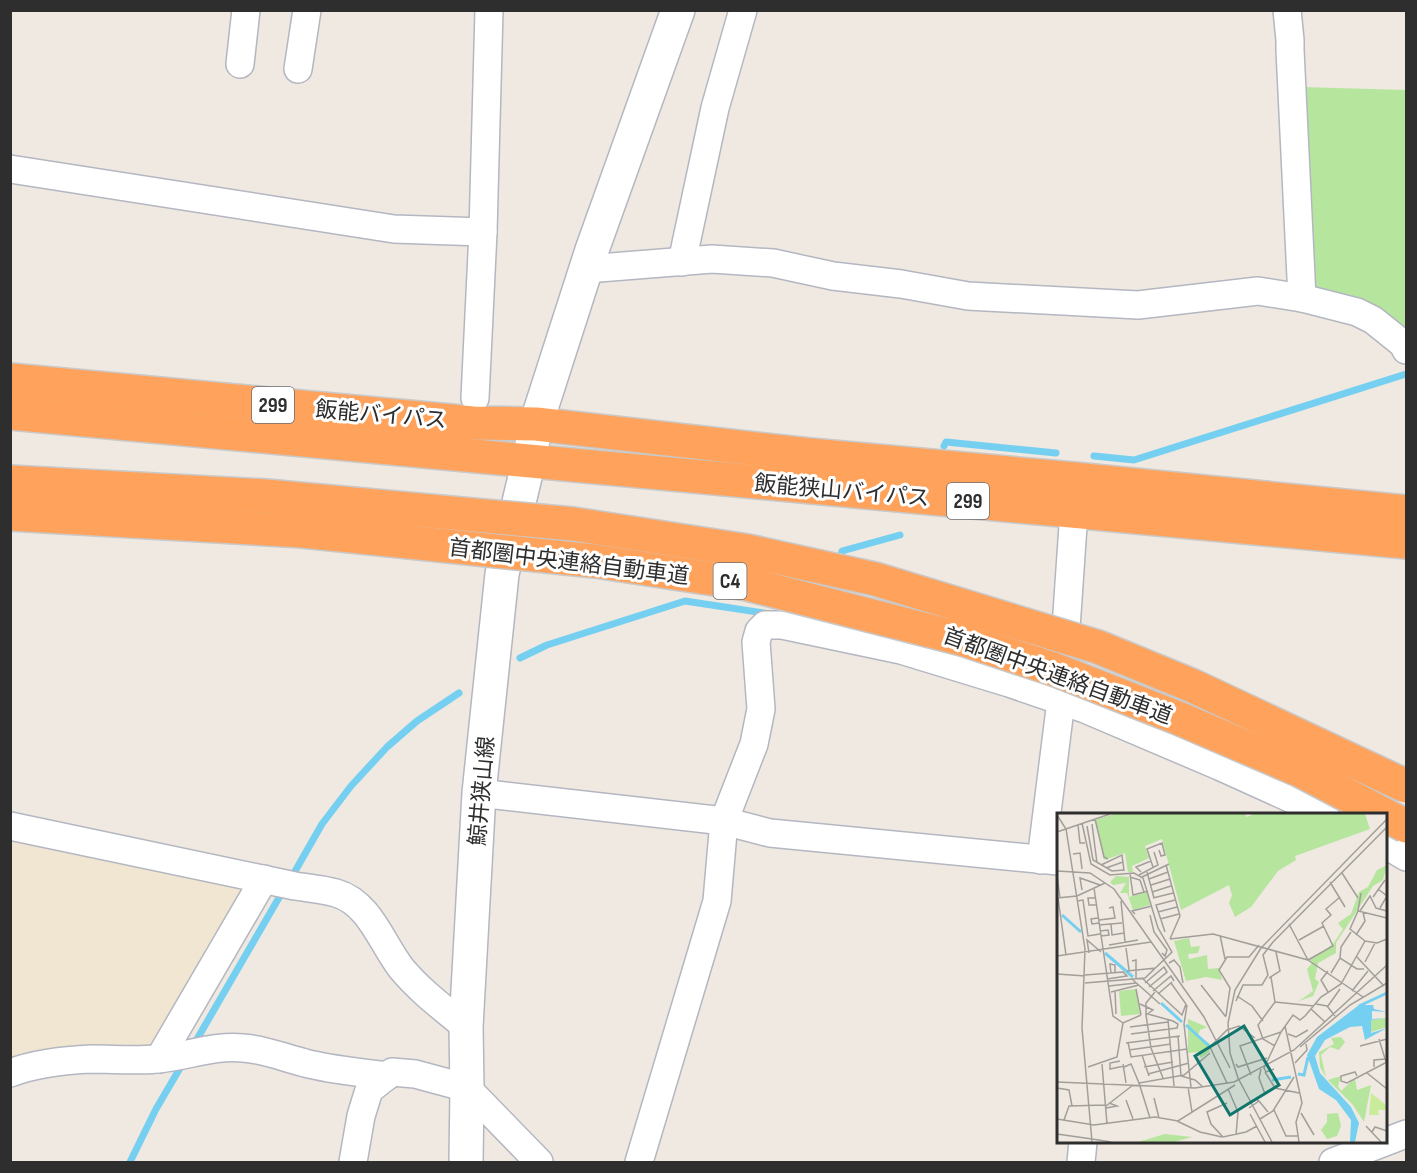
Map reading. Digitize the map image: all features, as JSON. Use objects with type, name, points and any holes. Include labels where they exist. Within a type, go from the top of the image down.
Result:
[{"type":"highway","name":"飯能バイパス","points":[[10,380],[473,423],[536,424]]},
{"type":"highway","name":"飯能バイパス","points":[[10,413],[529,460]]},
{"type":"highway","name":"飯能狭山バイパス","points":[[536,424],[810,455],[1074,478],[1407,512]]},
{"type":"highway","name":"飯能狭山バイパス","points":[[529,460],[1407,542]]},
{"type":"highway","name":"首都圏中央連絡自動車道","points":[[10,482],[266,496],[573,524],[748,551],[875,579],[1098,647],[1193,686],[1407,786]]},
{"type":"highway","name":"首都圏中央連絡自動車道","points":[[10,514],[302,531],[595,561],[747,584],[962,639],[1056,670],[1178,718],[1299,770],[1382,813]]},
{"type":"highway","name":"首都圏中央連絡自動車道","points":[[1387,816],[1407,826]]},
{"type":"main road","name":"鯨井狭山線","points":[[466,1162],[466,1027],[479,793],[502,574],[536,424],[586,270],[678,10]]},
{"type":"street","points":[[240,64],[246,10]]},
{"type":"street","points":[[298,69],[307,10]]},
{"type":"street","points":[[475,398],[483,232],[489,10]]},
{"type":"street","points":[[682,262],[715,108],[743,10]]},
{"type":"street","points":[[1287,10],[1302,298]]},
{"type":"street","points":[[10,169],[394,229],[483,232]]},
{"type":"street","points":[[586,270],[712,259],[773,263],[834,276],[901,284],[968,296],[1138,305],[1258,291],[1302,298],[1357,312],[1373,320],[1403,344],[1407,350]]},
{"type":"street","points":[[479,793],[724,821],[770,833],[1050,860],[1074,511]]},
{"type":"street","points":[[639,1162],[717,901],[724,821],[754,744],[761,709],[756,642],[759,632],[765,625],[782,625],[901,650],[1009,683],[1085,709],[1323,813]]},
{"type":"street","points":[[10,826],[337,893],[365,912],[400,967],[423,992],[466,1027]]},
{"type":"street","points":[[1387,846],[1407,857]]},
{"type":"street","points":[[159,1059],[280,883]]},
{"type":"street","points":[[10,1073],[73,1060],[159,1059],[224,1048],[243,1048],[306,1063],[387,1076]]},
{"type":"street","points":[[353,1162],[361,1116],[369,1090],[392,1072],[415,1074],[467,1088],[539,1162]]},
{"type":"street","points":[[1387,1142],[1407,1134]]},
{"type":"street","points":[[1081,1162],[1083,1143]]},
{"type":"street","points":[[1333,1162],[1383,1143]]},
{"type":"shaded area","points":[[11,835],[239,884],[245,898],[151,1053],[11,1067]]},
{"type":"green space","points":[[1301,87],[1406,90],[1406,336],[1326,298],[1309,280]]},
{"type":"waterway","points":[[1094,456],[1134,460],[1406,374]]},
{"type":"waterway","points":[[944,446],[946,442],[1056,453]]},
{"type":"waterway","points":[[839,563],[842,551],[900,535]]},
{"type":"waterway","points":[[520,658],[547,645],[685,601],[770,614]]},
{"type":"waterway","points":[[290,880],[322,824],[351,786],[387,747],[417,721],[459,693]]},
{"type":"waterway","points":[[193,1046],[284,889]]},
{"type":"waterway","points":[[130,1162],[156,1109],[183,1063]]}]
